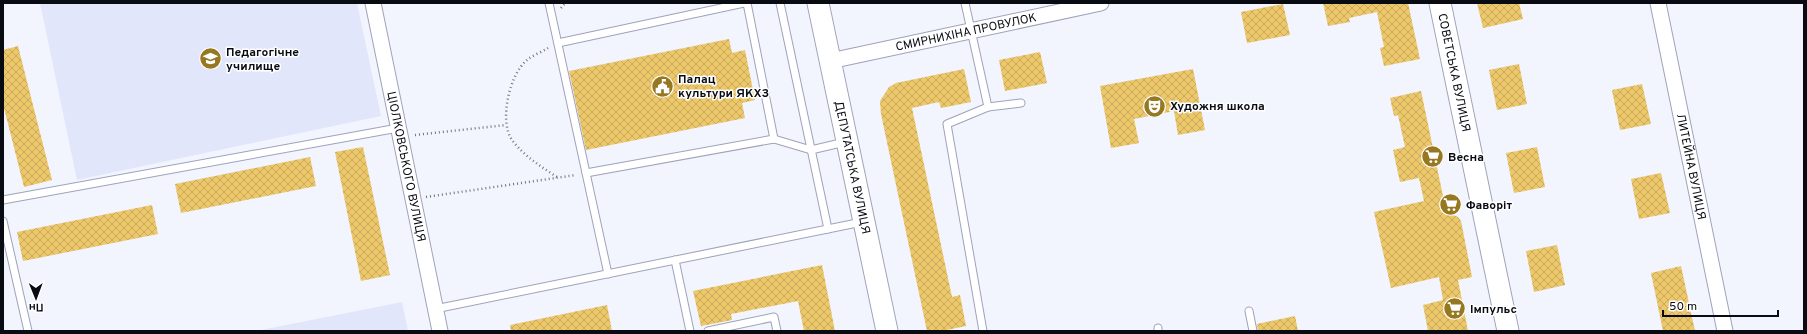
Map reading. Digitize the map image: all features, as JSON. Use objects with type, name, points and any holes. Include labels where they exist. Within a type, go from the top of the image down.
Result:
[{"type":"street","name":"ЦІОЛКОВСЬКОГО ВУЛИЦЯ","points":[[372,3],[440,331]]},
{"type":"street","name":"ДЕПУТАТСЬКА ВУЛИЦЯ","points":[[818,3],[887,331]]},
{"type":"street","name":"СМИРНИХІНА ПРОВУЛОК","points":[[830,61],[1100,3]]},
{"type":"street","name":"СОВЕТСЬКА ВУЛИЦЯ","points":[[1440,3],[1508,331]]},
{"type":"street","name":"ЛИТЕЙНА ВУЛИЦЯ","points":[[1658,3],[1725,331]]},
{"type":"lane","points":[[549,3],[608,274]]},
{"type":"lane","points":[[558,43],[745,3],[774,139]]},
{"type":"lane","points":[[780,3],[828,229]]},
{"type":"lane","points":[[965,3],[988,107]]},
{"type":"lane","points":[[983,331],[947,124],[988,107],[1021,103]]},
{"type":"lane","points":[[3,200],[399,132]]},
{"type":"lane","points":[[586,173],[774,139],[811,150],[848,142]]},
{"type":"lane","points":[[3,221],[28,331]]},
{"type":"lane","points":[[436,309],[864,222]]},
{"type":"lane","points":[[674,260],[690,331]]},
{"type":"lane","points":[[1249,311],[1253,331]]},
{"type":"lane","points":[[708,331],[774,317],[777,331]]},
{"type":"path","points":[[557,177],[526,155],[512,139],[506,125],[508,100],[513,78],[526,61],[558,43]]},
{"type":"path","points":[[399,132],[506,125]]},
{"type":"path","points":[[413,199],[586,173]]},
{"type":"shaded area","name":"Педагогічне училище","points":[[40,3],[357,3],[381,116],[77,180]]},
{"type":"shaded area","points":[[402,302],[408,331],[256,331]]},
{"type":"building","points":[[1323,3],[1408,3],[1420,59],[1384,66],[1380,48],[1384,47],[1377,12],[1349,18],[1350,22],[1328,26]]},
{"type":"building","points":[[1477,3],[1519,3],[1523,19],[1483,28]]},
{"type":"building","points":[[1283,4],[1290,35],[1247,43],[1241,12]]},
{"type":"building","name":"Палац культури ЯКХЗ","points":[[729,39],[732,53],[745,50],[755,100],[742,103],[745,118],[586,150],[569,71]]},
{"type":"building","points":[[18,46],[52,180],[24,187],[3,104],[3,50]]},
{"type":"building","points":[[1040,52],[1047,83],[1005,91],[999,60]]},
{"type":"building","points":[[1519,64],[1527,104],[1497,110],[1489,70]]},
{"type":"building","points":[[964,69],[971,102],[941,108],[939,102],[912,108],[952,297],[960,295],[966,326],[942,331],[927,331],[881,114],[880,101],[889,87],[896,83]]},
{"type":"building","points":[[1193,69],[1205,130],[1178,135],[1174,111],[1134,119],[1139,143],[1111,148],[1100,86]]},
{"type":"building","points":[[1642,84],[1651,124],[1620,130],[1612,90]]},
{"type":"building","points":[[1421,91],[1443,196],[1449,195],[1453,215],[1458,217],[1461,221],[1472,277],[1458,280],[1468,331],[1428,331],[1423,305],[1443,300],[1439,277],[1391,288],[1374,212],[1424,201],[1419,178],[1400,182],[1393,150],[1405,147],[1398,115],[1394,116],[1390,98]]},
{"type":"building","points":[[363,147],[390,275],[361,281],[335,152]]},
{"type":"building","points":[[1537,147],[1545,187],[1514,193],[1506,153]]},
{"type":"building","points":[[310,157],[316,186],[181,213],[175,184]]},
{"type":"building","points":[[1661,173],[1670,213],[1639,219],[1631,179]]},
{"type":"building","points":[[152,205],[158,234],[23,261],[17,232]]},
{"type":"building","points":[[1557,245],[1565,285],[1534,292],[1526,251]]},
{"type":"building","points":[[822,265],[835,331],[804,331],[798,301],[731,314],[732,320],[701,326],[693,291]]},
{"type":"building","points":[[1681,266],[1695,331],[1663,331],[1651,273]]},
{"type":"building","points":[[607,305],[612,331],[511,331],[510,325]]},
{"type":"building","points":[[1295,316],[1298,331],[1258,331],[1257,324]]},
{"type":"place","name":"Педагогічне училище","points":[[210,59]]},
{"type":"place","name":"Палац культури ЯКХЗ","points":[[662,86]]},
{"type":"place","name":"Художня школа","points":[[1155,106]]},
{"type":"place","name":"Весна","points":[[1433,157]]},
{"type":"place","name":"Фаворіт","points":[[1450,205]]},
{"type":"place","name":"Імпульс","points":[[1455,309]]}]
